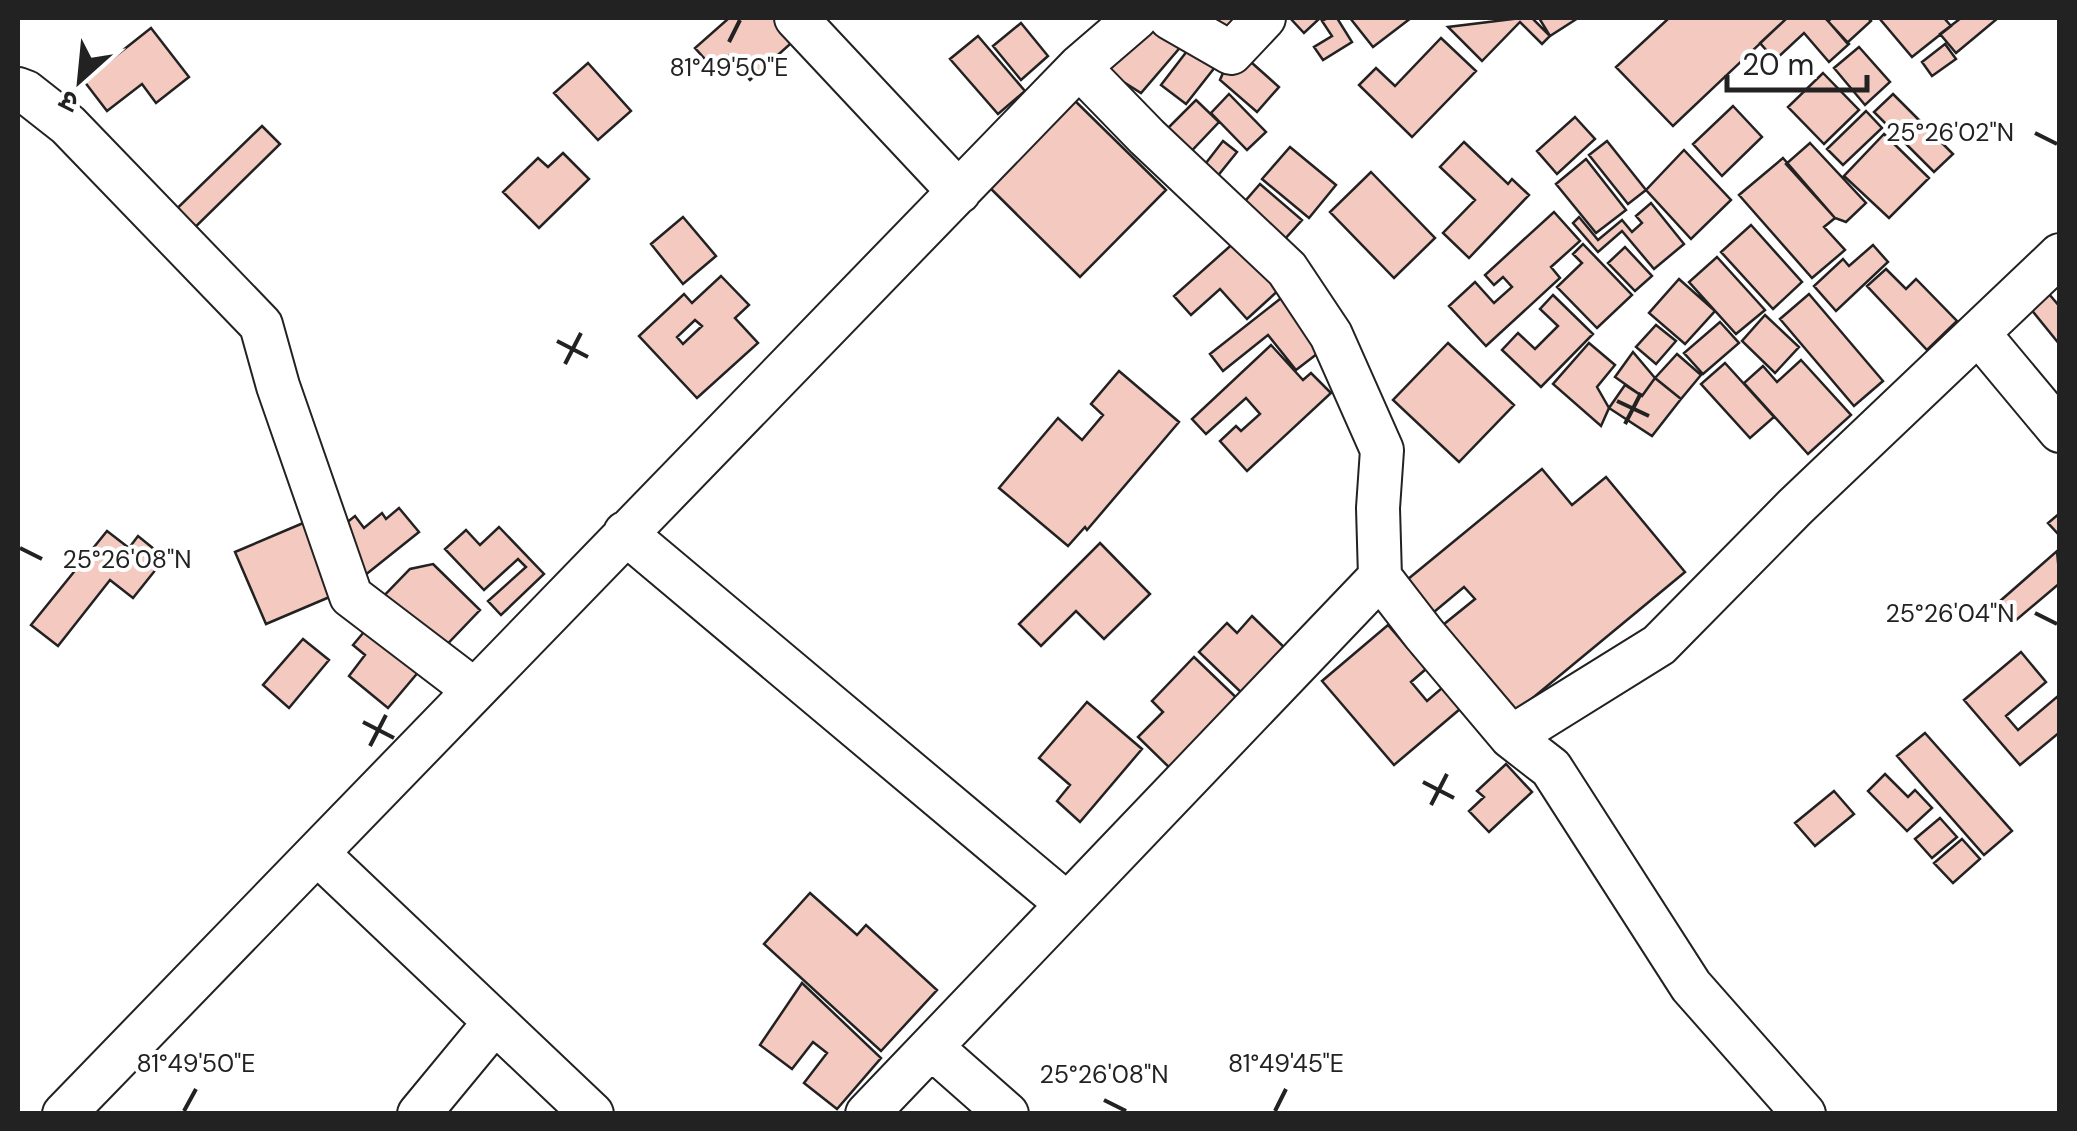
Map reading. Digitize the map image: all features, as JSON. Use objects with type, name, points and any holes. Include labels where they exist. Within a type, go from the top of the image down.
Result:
[{"type":"street","points":[[796,18],[959,192]]},
{"type":"street","points":[[64,1114],[1080,67],[1136,18]]},
{"type":"street","points":[[1170,18],[1231,52],[1264,18]]},
{"type":"street","points":[[1080,67],[1287,269],[1331,335],[1382,450],[1378,508],[1380,577],[1511,737],[1551,768],[1690,986],[1804,1114]]},
{"type":"street","points":[[18,89],[68,125],[261,325],[278,386],[352,596],[472,690]]},
{"type":"street","points":[[1511,737],[1659,645],[1795,507],[2060,255]]},
{"type":"street","points":[[1979,334],[2060,430]]},
{"type":"street","points":[[626,533],[1067,904]]},
{"type":"street","points":[[868,1114],[1380,577]]},
{"type":"street","points":[[318,854],[592,1114]]},
{"type":"street","points":[[419,1114],[494,1022]]},
{"type":"street","points":[[931,1047],[1006,1114]]},
{"type":"building","points":[[729,18],[780,18],[798,37],[750,80],[729,56],[714,69],[695,48]]},
{"type":"building","points":[[1147,18],[1190,36],[1141,93],[1125,83],[1118,94],[1092,69]]},
{"type":"building","points":[[1202,18],[1243,18],[1225,40]]},
{"type":"building","points":[[1290,18],[1320,18],[1304,33]]},
{"type":"building","points":[[1337,18],[1352,42],[1323,60],[1314,47],[1332,36],[1322,21]]},
{"type":"building","points":[[1350,18],[1411,18],[1373,47]]},
{"type":"building","points":[[1532,18],[1550,36],[1542,44],[1520,22],[1482,61],[1448,27]]},
{"type":"building","points":[[1539,18],[1578,18],[1550,36]]},
{"type":"building","points":[[1669,18],[1787,18],[1673,126],[1616,67]]},
{"type":"building","points":[[1787,18],[1825,18],[1849,44],[1829,62],[1804,33],[1775,60],[1760,43]]},
{"type":"building","points":[[1879,18],[1944,18],[1951,26],[1912,57]]},
{"type":"building","points":[[1961,18],[1998,18],[1956,53],[1940,34]]},
{"type":"building","points":[[1828,21],[1871,21],[1847,43]]},
{"type":"building","points":[[1021,23],[1048,56],[1021,80],[993,46]]},
{"type":"building","points":[[151,28],[189,77],[156,103],[142,84],[107,111],[84,81]]},
{"type":"building","points":[[978,36],[1025,91],[998,114],[950,59]]},
{"type":"building","points":[[1197,38],[1223,57],[1186,104],[1161,85]]},
{"type":"building","points":[[1441,38],[1476,71],[1412,137],[1359,85],[1376,68],[1395,86]]},
{"type":"building","points":[[1945,44],[1956,59],[1932,76],[1922,62]]},
{"type":"building","points":[[1234,47],[1279,87],[1257,112],[1220,80]]},
{"type":"building","points":[[1859,47],[1890,82],[1865,105],[1834,68]]},
{"type":"building","points":[[588,63],[631,111],[598,140],[554,93]]},
{"type":"building","points":[[1823,73],[1859,110],[1824,144],[1788,107]]},
{"type":"building","points":[[1066,92],[1166,190],[1080,277],[980,178]]},
{"type":"building","points":[[1229,94],[1266,132],[1247,150],[1211,113]]},
{"type":"building","points":[[1893,94],[1953,154],[1934,172],[1874,112]]},
{"type":"building","points":[[1196,100],[1219,122],[1182,161],[1158,138]]},
{"type":"building","points":[[1733,106],[1762,137],[1722,176],[1693,144]]},
{"type":"building","points":[[1866,111],[1882,128],[1843,165],[1827,149]]},
{"type":"building","points":[[1575,117],[1595,139],[1557,174],[1537,151]]},
{"type":"building","points":[[262,126],[280,144],[179,243],[160,225]]},
{"type":"building","points":[[1884,134],[1929,178],[1889,218],[1844,176]]},
{"type":"building","points":[[1223,141],[1237,152],[1208,188],[1194,153],[1206,163]]},
{"type":"building","points":[[1607,141],[1646,190],[1628,204],[1589,155]]},
{"type":"building","points":[[1464,142],[1508,184],[1512,179],[1529,195],[1469,258],[1443,233],[1475,200],[1440,167]]},
{"type":"building","points":[[1810,143],[1866,203],[1846,222],[1835,218],[1786,164]]},
{"type":"building","points":[[1290,147],[1336,185],[1309,218],[1262,179]]},
{"type":"building","points":[[1684,150],[1731,200],[1691,239],[1646,190]]},
{"type":"building","points":[[563,153],[589,179],[539,228],[503,192],[538,158],[548,167]]},
{"type":"building","points":[[1783,158],[1835,218],[1824,227],[1845,250],[1812,278],[1739,195]]},
{"type":"building","points":[[1586,159],[1626,210],[1596,233],[1556,184]]},
{"type":"building","points":[[1371,172],[1435,238],[1394,278],[1330,212]]},
{"type":"building","points":[[1260,184],[1302,220],[1274,251],[1233,215]]},
{"type":"building","points":[[1651,203],[1684,244],[1654,269],[1622,231],[1598,252],[1573,223],[1579,217],[1598,240],[1622,220],[1632,232],[1642,223],[1636,216]]},
{"type":"building","points":[[1554,212],[1580,241],[1551,267],[1560,278],[1486,346],[1449,306],[1475,282],[1494,303],[1512,287],[1503,277],[1494,285],[1485,275]]},
{"type":"building","points":[[683,217],[716,256],[683,284],[651,244]]},
{"type":"building","points":[[1751,225],[1802,282],[1773,309],[1721,252]]},
{"type":"building","points":[[1237,240],[1281,288],[1247,319],[1220,289],[1191,315],[1174,296]]},
{"type":"building","points":[[1583,244],[1632,295],[1597,328],[1557,287],[1582,263],[1573,254]]},
{"type":"building","points":[[1873,245],[1888,262],[1836,311],[1814,286],[1843,259],[1849,266]]},
{"type":"building","points":[[1625,247],[1652,276],[1635,291],[1608,263]]},
{"type":"building","points":[[1717,257],[1765,310],[1736,334],[1689,282]]},
{"type":"building","points":[[1886,269],[1906,289],[1916,279],[1957,321],[1927,350],[1867,286]]},
{"type":"building","points":[[721,276],[749,305],[735,318],[758,343],[697,398],[639,336],[684,294],[692,303]],"holes":[[[695,320],[702,326],[683,344],[677,337]]]},
{"type":"building","points":[[1679,279],[1715,311],[1685,344],[1649,313]]},
{"type":"building","points":[[2043,287],[2060,307],[2060,345],[2025,302]]},
{"type":"building","points":[[1809,294],[1883,381],[1854,406],[1780,319]]},
{"type":"building","points":[[1285,295],[1326,347],[1296,370],[1268,335],[1223,371],[1210,354]]},
{"type":"building","points":[[1553,295],[1593,334],[1541,387],[1502,350],[1518,333],[1535,349],[1558,326],[1540,309]]},
{"type":"building","points":[[1765,315],[1799,347],[1775,373],[1742,341]]},
{"type":"building","points":[[1720,322],[1739,343],[1703,374],[1684,353]]},
{"type":"building","points":[[1656,325],[1676,341],[1656,364],[1636,347]]},
{"type":"building","points":[[1448,343],[1514,405],[1459,462],[1393,400]]},
{"type":"building","points":[[1589,343],[1615,365],[1597,387],[1609,408],[1601,426],[1553,384]]},
{"type":"building","points":[[1271,345],[1303,380],[1311,373],[1331,393],[1247,471],[1220,441],[1236,426],[1241,431],[1260,414],[1246,398],[1206,434],[1192,419]]},
{"type":"building","points":[[1633,352],[1655,378],[1642,396],[1615,377]]},
{"type":"building","points":[[1677,354],[1701,375],[1681,399],[1655,378]]},
{"type":"building","points":[[1801,360],[1851,415],[1808,454],[1744,383],[1763,366],[1777,382]]},
{"type":"building","points":[[1725,363],[1774,417],[1750,438],[1701,384]]},
{"type":"building","points":[[1119,371],[1179,422],[1087,530],[1085,527],[1068,546],[999,488],[1058,418],[1082,440],[1103,415],[1091,404]]},
{"type":"building","points":[[1655,378],[1681,399],[1652,436],[1609,408],[1625,385],[1642,396]]},
{"type":"building","points":[[1542,469],[1572,505],[1606,477],[1685,572],[1506,720],[1433,633],[1475,599],[1464,587],[1428,617],[1402,584]]},
{"type":"building","points":[[399,508],[419,532],[364,576],[331,535],[355,516],[364,528],[382,513],[386,519]]},
{"type":"building","points":[[2060,513],[2060,536],[2048,523]]},
{"type":"building","points":[[308,521],[339,593],[266,624],[235,552]]},
{"type":"building","points":[[499,527],[544,574],[501,615],[488,601],[526,567],[518,559],[484,590],[445,549],[466,530],[480,545]]},
{"type":"building","points":[[107,531],[129,548],[138,536],[165,558],[133,598],[110,580],[58,646],[31,625]]},
{"type":"building","points":[[1100,543],[1150,594],[1104,639],[1076,611],[1041,646],[1019,624]]},
{"type":"building","points":[[2057,551],[2060,583],[2015,621],[1999,602]]},
{"type":"building","points":[[433,564],[480,610],[434,658],[377,603],[410,569]]},
{"type":"building","points":[[1252,616],[1290,653],[1247,698],[1199,652],[1227,623],[1237,633]]},
{"type":"building","points":[[374,620],[426,663],[388,708],[349,676],[365,655],[353,645]]},
{"type":"building","points":[[1388,625],[1426,669],[1411,682],[1427,701],[1442,688],[1460,709],[1394,765],[1322,681]]},
{"type":"building","points":[[303,639],[329,660],[289,708],[263,685]]},
{"type":"building","points":[[2021,652],[2046,682],[2006,716],[2018,730],[2058,696],[2060,732],[2020,765],[1964,700]]},
{"type":"building","points":[[1194,657],[1244,705],[1176,774],[1138,737],[1163,712],[1152,701]]},
{"type":"building","points":[[1087,702],[1142,749],[1080,822],[1057,801],[1070,785],[1039,758]]},
{"type":"building","points":[[1925,733],[2012,831],[1984,855],[1897,756]]},
{"type":"building","points":[[1506,764],[1532,792],[1489,832],[1469,811],[1484,797],[1477,791]]},
{"type":"building","points":[[1885,774],[1908,797],[1915,790],[1932,808],[1907,831],[1868,791]]},
{"type":"building","points":[[1834,791],[1854,814],[1815,846],[1795,823]]},
{"type":"building","points":[[1940,818],[1957,837],[1932,858],[1915,839]]},
{"type":"building","points":[[1962,839],[1980,859],[1953,883],[1934,863]]},
{"type":"building","points":[[810,893],[857,935],[866,925],[937,990],[881,1051],[764,944]]},
{"type":"building","points":[[802,983],[881,1058],[837,1109],[804,1083],[827,1053],[813,1042],[792,1069],[760,1045]]}]
